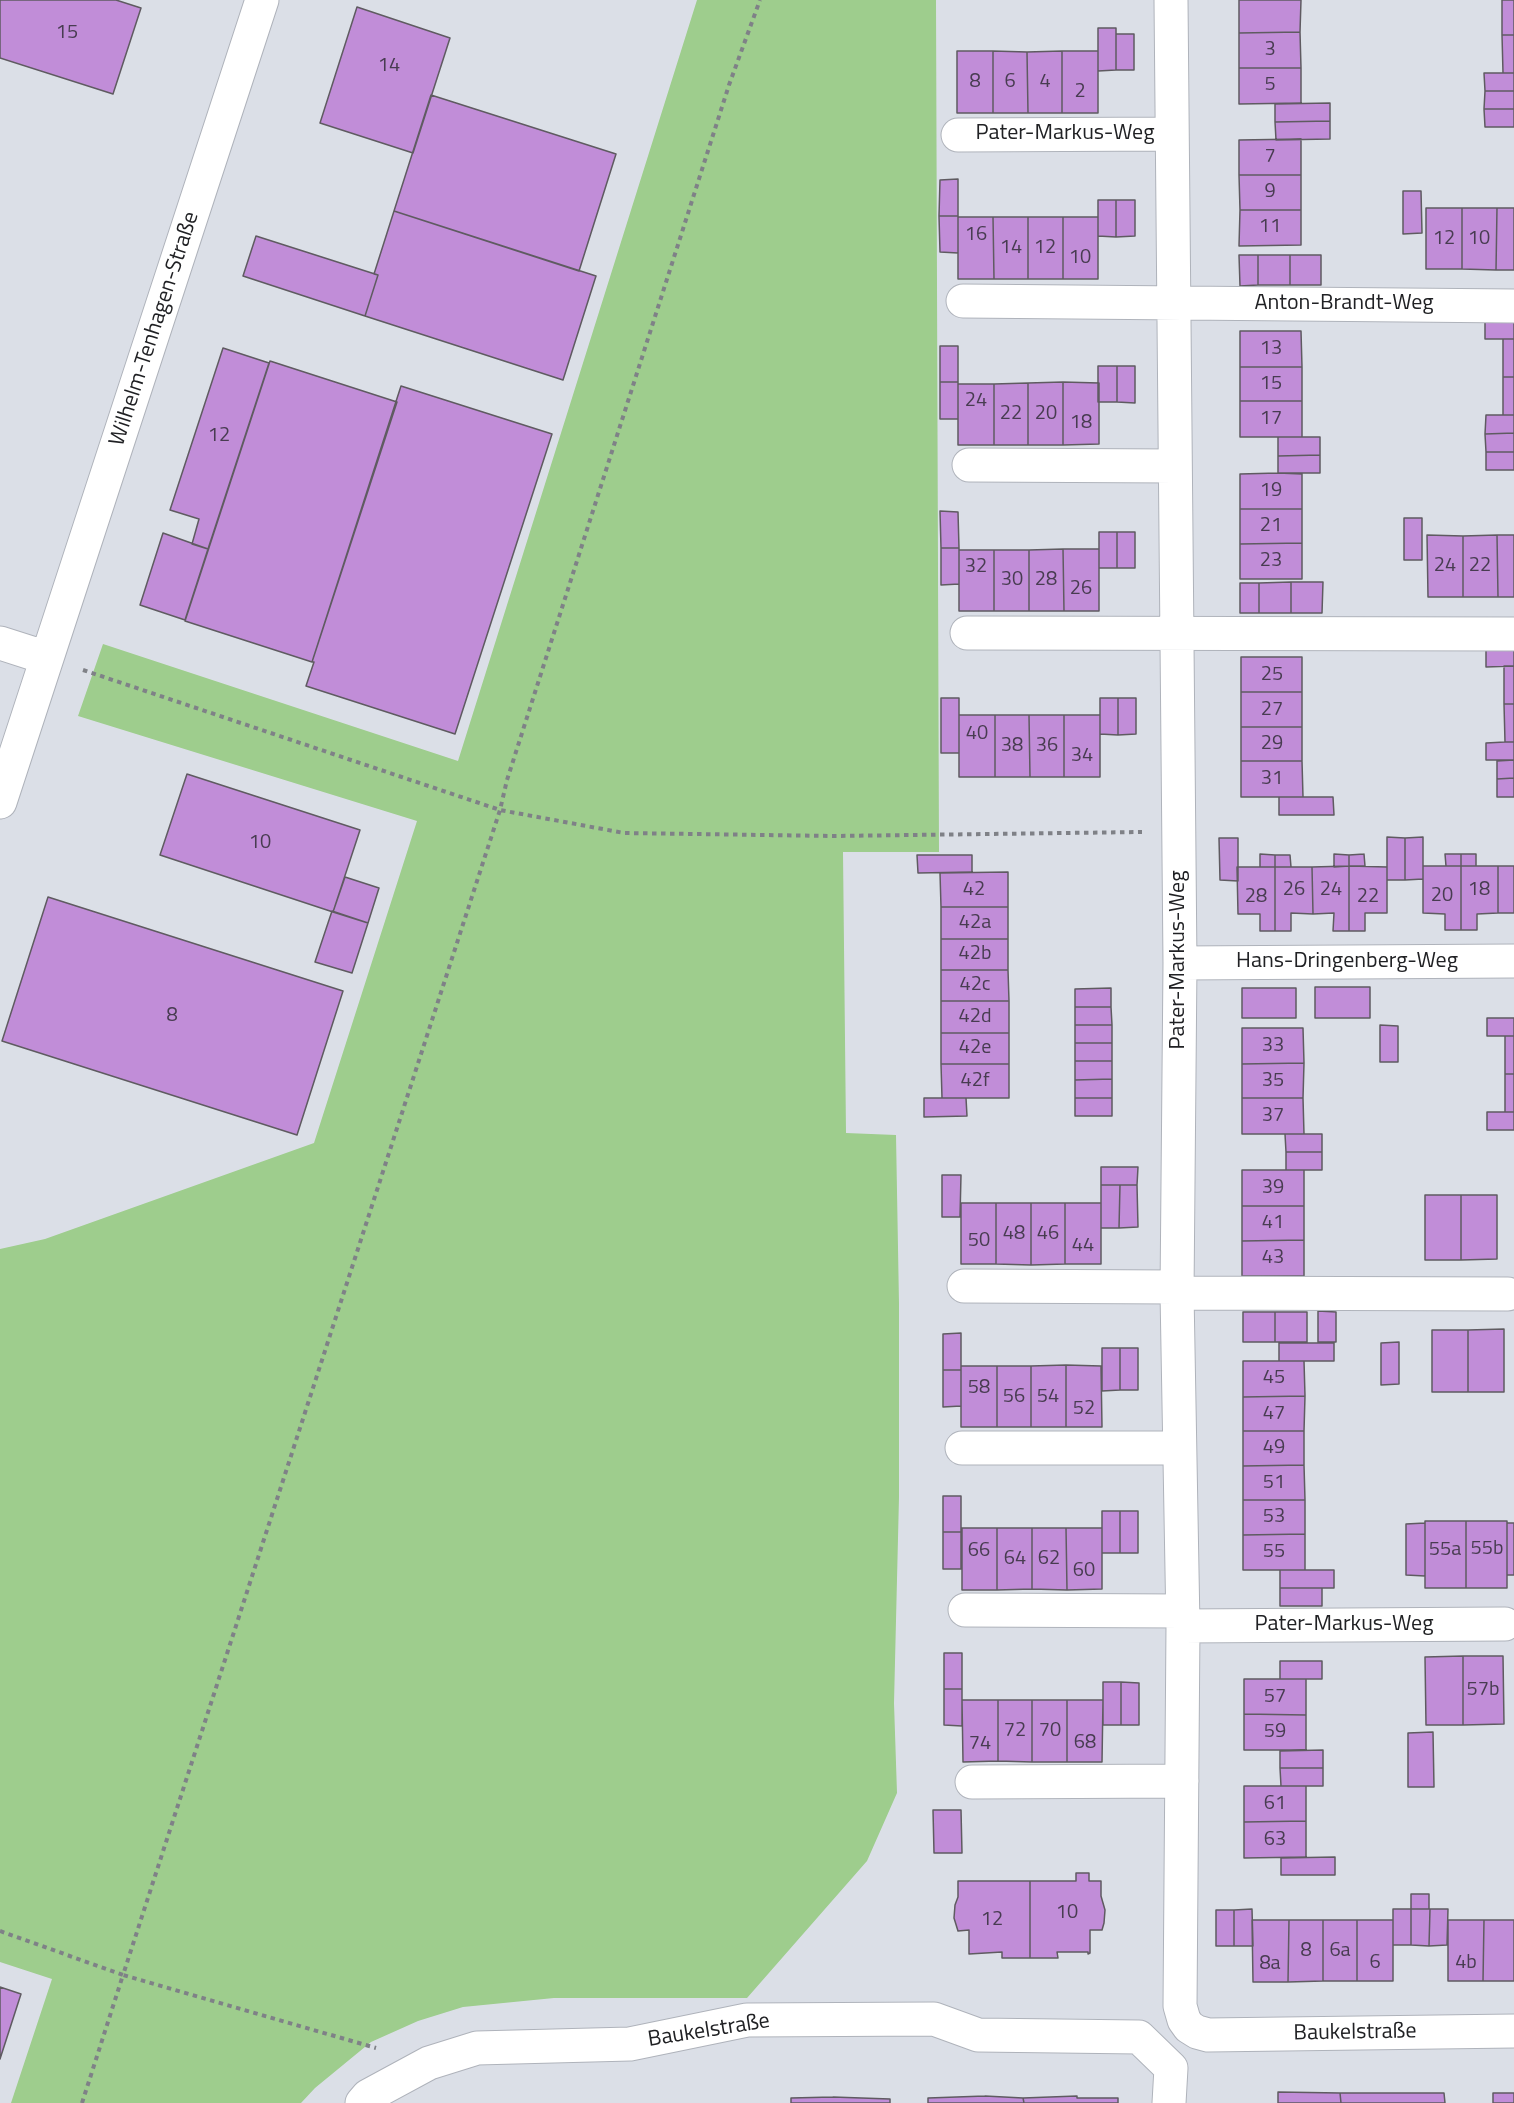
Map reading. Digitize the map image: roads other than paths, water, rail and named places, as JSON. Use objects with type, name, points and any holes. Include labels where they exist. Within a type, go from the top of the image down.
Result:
[{"type":"street","name":"Wilhelm-Tenhagen-Straße","points":[[0,802],[262,0]]},
{"type":"street","name":"Pater-Markus-Weg","points":[[1171,0],[1179,832],[1177,1290],[1182,1619],[1180,2006],[1184,2020],[1197,2032]]},
{"type":"street","name":"Pater-Markus-Weg","points":[[958,135],[1172,134]]},
{"type":"street","points":[[963,301],[1174,303]]},
{"type":"street","name":"Anton-Brandt-Weg","points":[[1174,303],[1514,306]]},
{"type":"street","points":[[969,465],[1175,466]]},
{"type":"street","points":[[967,633],[1514,634]]},
{"type":"street","points":[[0,643],[47,658]]},
{"type":"street","name":"Hans-Dringenberg-Weg","points":[[1179,963],[1514,961]]},
{"type":"street","points":[[964,1286],[1508,1294]]},
{"type":"street","points":[[962,1448],[1179,1449]]},
{"type":"street","name":"Pater-Markus-Weg","points":[[965,1610],[1182,1619],[1505,1624]]},
{"type":"street","points":[[972,1782],[1182,1780]]},
{"type":"street","name":"Baukelstraße","points":[[362,2103],[368,2096],[429,2063],[477,2049],[536,2045],[630,2044],[747,2020],[934,2019],[978,2035],[1139,2037],[1171,2068],[1169,2103]]},
{"type":"street","name":"Baukelstraße","points":[[1197,2032],[1208,2035],[1514,2031]]}]
